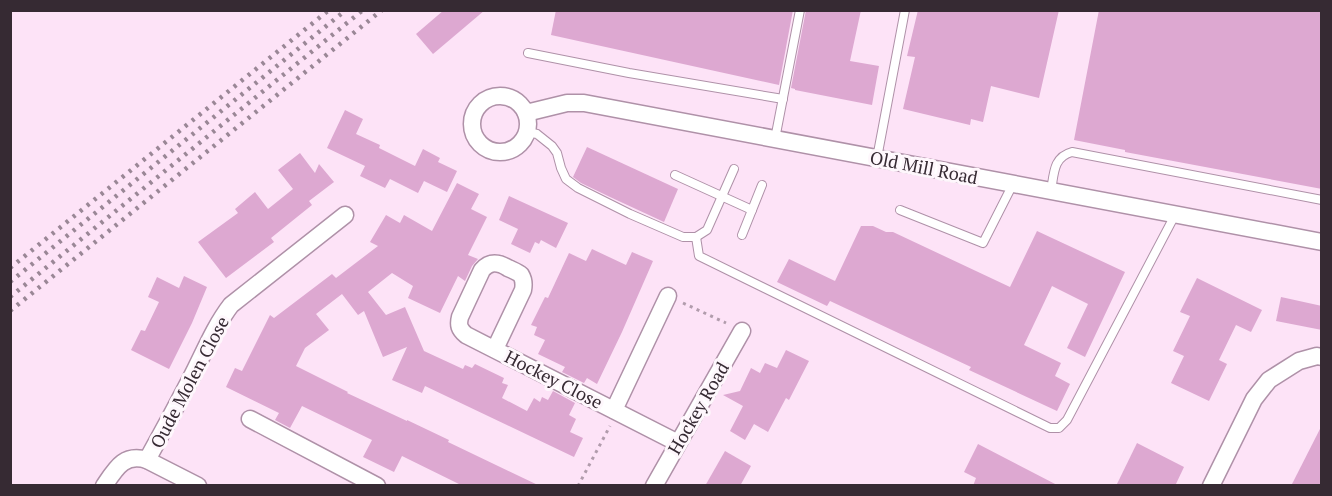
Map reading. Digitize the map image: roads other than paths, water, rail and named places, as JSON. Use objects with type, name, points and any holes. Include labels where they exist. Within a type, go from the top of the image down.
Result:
[{"type":"street","points":[[503,96],[513,99],[526,113],[528,132],[516,148],[507,152],[488,150],[475,136],[472,126],[473,117],[477,108],[484,101],[503,96]]},
{"type":"street","name":"Old Mill Road","points":[[526,113],[567,103],[585,104],[1322,242]]},
{"type":"street","name":"Oude Molen Close","points":[[147,460],[193,375],[207,344],[231,305],[345,215]]},
{"type":"street","name":"Hockey Close","points":[[495,349],[523,290],[524,283],[522,276],[516,271],[493,262],[482,270],[459,317],[458,324],[466,335],[678,443]]},
{"type":"street","name":"Hockey Close","points":[[616,411],[668,296]]},
{"type":"street","name":"Hockey Road","points":[[654,486],[742,331]]},
{"type":"street","points":[[1211,486],[1254,399],[1269,380],[1299,361],[1317,356],[1322,357]]},
{"type":"street","points":[[250,419],[377,486]]},
{"type":"street","points":[[104,486],[120,464],[129,459],[141,458],[198,486]]},
{"type":"lane","points":[[776,139],[800,10]]},
{"type":"lane","points":[[877,158],[906,10]]},
{"type":"lane","points":[[528,53],[629,74],[783,99]]},
{"type":"lane","points":[[528,132],[537,134],[552,146],[558,153],[566,179],[578,188],[683,237],[696,237],[707,230],[734,169]]},
{"type":"lane","points":[[1051,191],[1056,163],[1064,154],[1072,152],[1322,200]]},
{"type":"lane","points":[[675,175],[752,210]]},
{"type":"lane","points":[[900,210],[983,243],[1012,184]]},
{"type":"lane","points":[[742,235],[762,185]]},
{"type":"lane","points":[[696,237],[699,256],[1050,428],[1059,428],[1067,420],[1175,214]]},
{"type":"railway","points":[[10,268],[329,10]]},
{"type":"railway","points":[[10,282],[346,10]]},
{"type":"railway","points":[[10,297],[363,10]]},
{"type":"railway","points":[[10,311],[382,10]]}]
